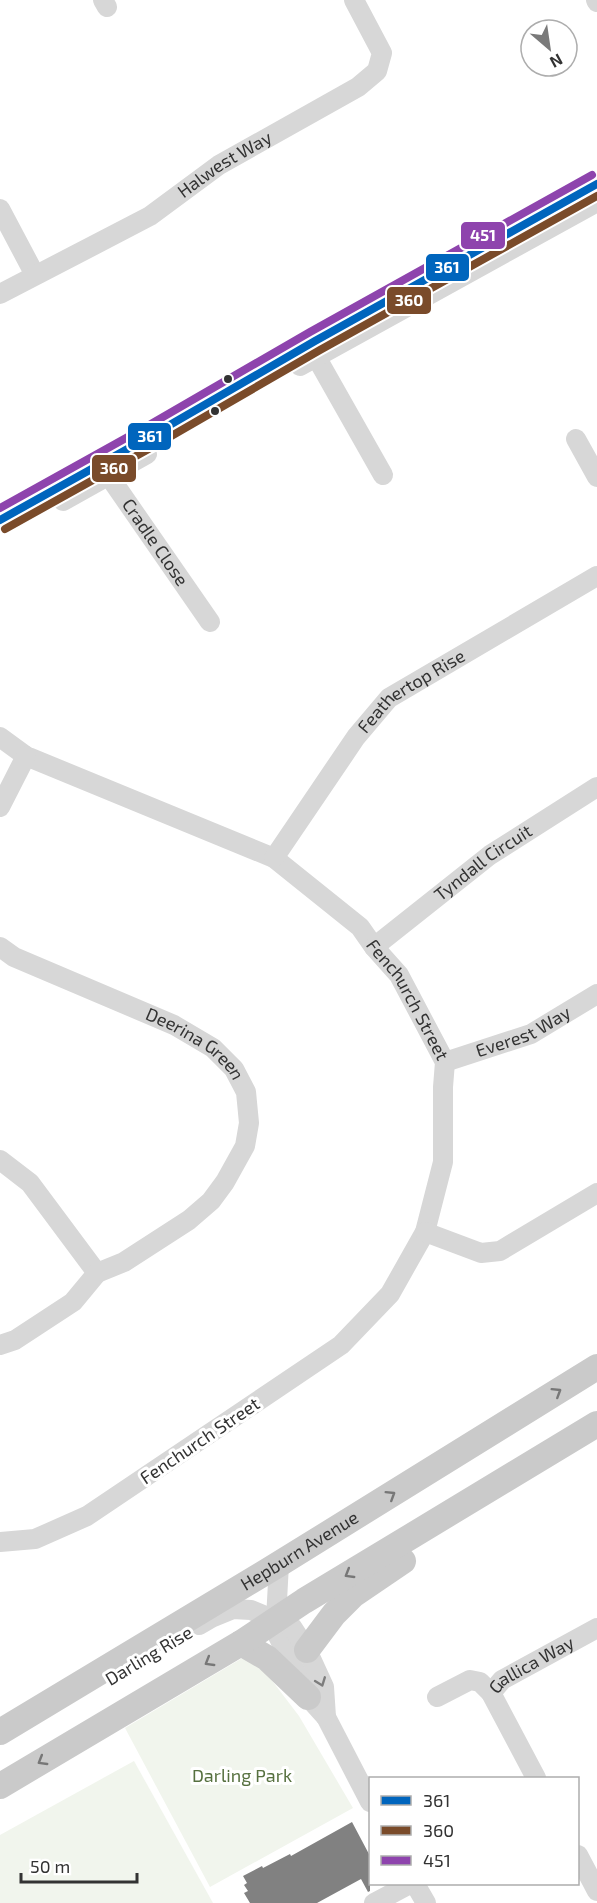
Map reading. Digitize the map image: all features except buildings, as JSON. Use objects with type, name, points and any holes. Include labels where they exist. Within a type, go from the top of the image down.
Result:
[{"type":"main road","name":"Hepburn Avenue","points":[[0,1732],[279,1564],[597,1368]]},
{"type":"main road","points":[[0,1786],[242,1643],[276,1619],[597,1424]]},
{"type":"main road","points":[[307,1650],[334,1614],[352,1595],[493,1499],[517,1473]]},
{"type":"main road","points":[[242,1643],[267,1658],[308,1696]]},
{"type":"street","name":"Halwest Way","points":[[0,294],[150,216],[219,165],[358,87],[377,71],[382,53],[354,0]]},
{"type":"street","points":[[0,535],[104,470],[597,184]]},
{"type":"street","points":[[313,350],[597,202]]},
{"type":"street","points":[[0,209],[35,275]]},
{"type":"street","points":[[313,350],[383,474]]},
{"type":"street","points":[[576,439],[597,477]]},
{"type":"street","points":[[0,520],[104,470]]},
{"type":"street","name":"Cradle Close","points":[[104,470],[210,622]]},
{"type":"street","name":"Feathertop Rise","points":[[274,858],[356,737],[389,698],[597,576]]},
{"type":"street","name":"Fenchurch Street","points":[[0,736],[26,756],[274,858],[360,927],[399,975],[445,1062],[442,1162],[425,1232],[390,1294],[341,1345],[87,1516],[35,1539],[0,1542]]},
{"type":"street","points":[[0,807],[26,756]]},
{"type":"street","name":"Tyndall Circuit","points":[[374,947],[490,855],[597,787]]},
{"type":"street","name":"Deerina Green","points":[[0,947],[14,957],[174,1025],[213,1048],[234,1069],[246,1092],[249,1123],[245,1146],[225,1182],[210,1201],[189,1220],[124,1262],[97,1273]]},
{"type":"street","name":"Everest Way","points":[[445,1062],[531,1034],[597,994]]},
{"type":"street","points":[[0,1160],[30,1183],[97,1273],[73,1302],[15,1340],[0,1345]]},
{"type":"street","points":[[425,1232],[481,1253],[500,1251],[597,1193]]},
{"type":"street","name":"Darling Rise","points":[[279,1564],[276,1619],[278,1636],[308,1696],[327,1716],[369,1800]]},
{"type":"street","name":"Darling Rise","points":[[24,1717],[40,1717],[73,1702],[211,1618],[233,1609],[251,1610],[292,1627],[307,1650],[324,1687],[327,1716]]},
{"type":"street","name":"Gallica Way","points":[[535,1777],[490,1693],[502,1680],[597,1628]]},
{"type":"street","points":[[437,1697],[470,1680],[480,1682],[490,1693]]},
{"type":"street","points":[[579,1857],[597,1891]]},
{"type":"street","points":[[374,1903],[408,1885]]},
{"type":"street","points":[[416,1885],[426,1903]]},
{"type":"green space","name":"Darling Park","points":[[244,1657],[267,1674],[299,1716],[353,1808],[210,1887],[125,1728]]},
{"type":"green space","points":[[134,1761],[213,1903],[0,1903],[0,1835]]},
{"type":"transit line","name":"451","points":[[0,508],[592,175]]},
{"type":"transit line","name":"361","points":[[0,520],[597,184]]},
{"type":"transit line","name":"360","points":[[5,529],[597,196]]}]
